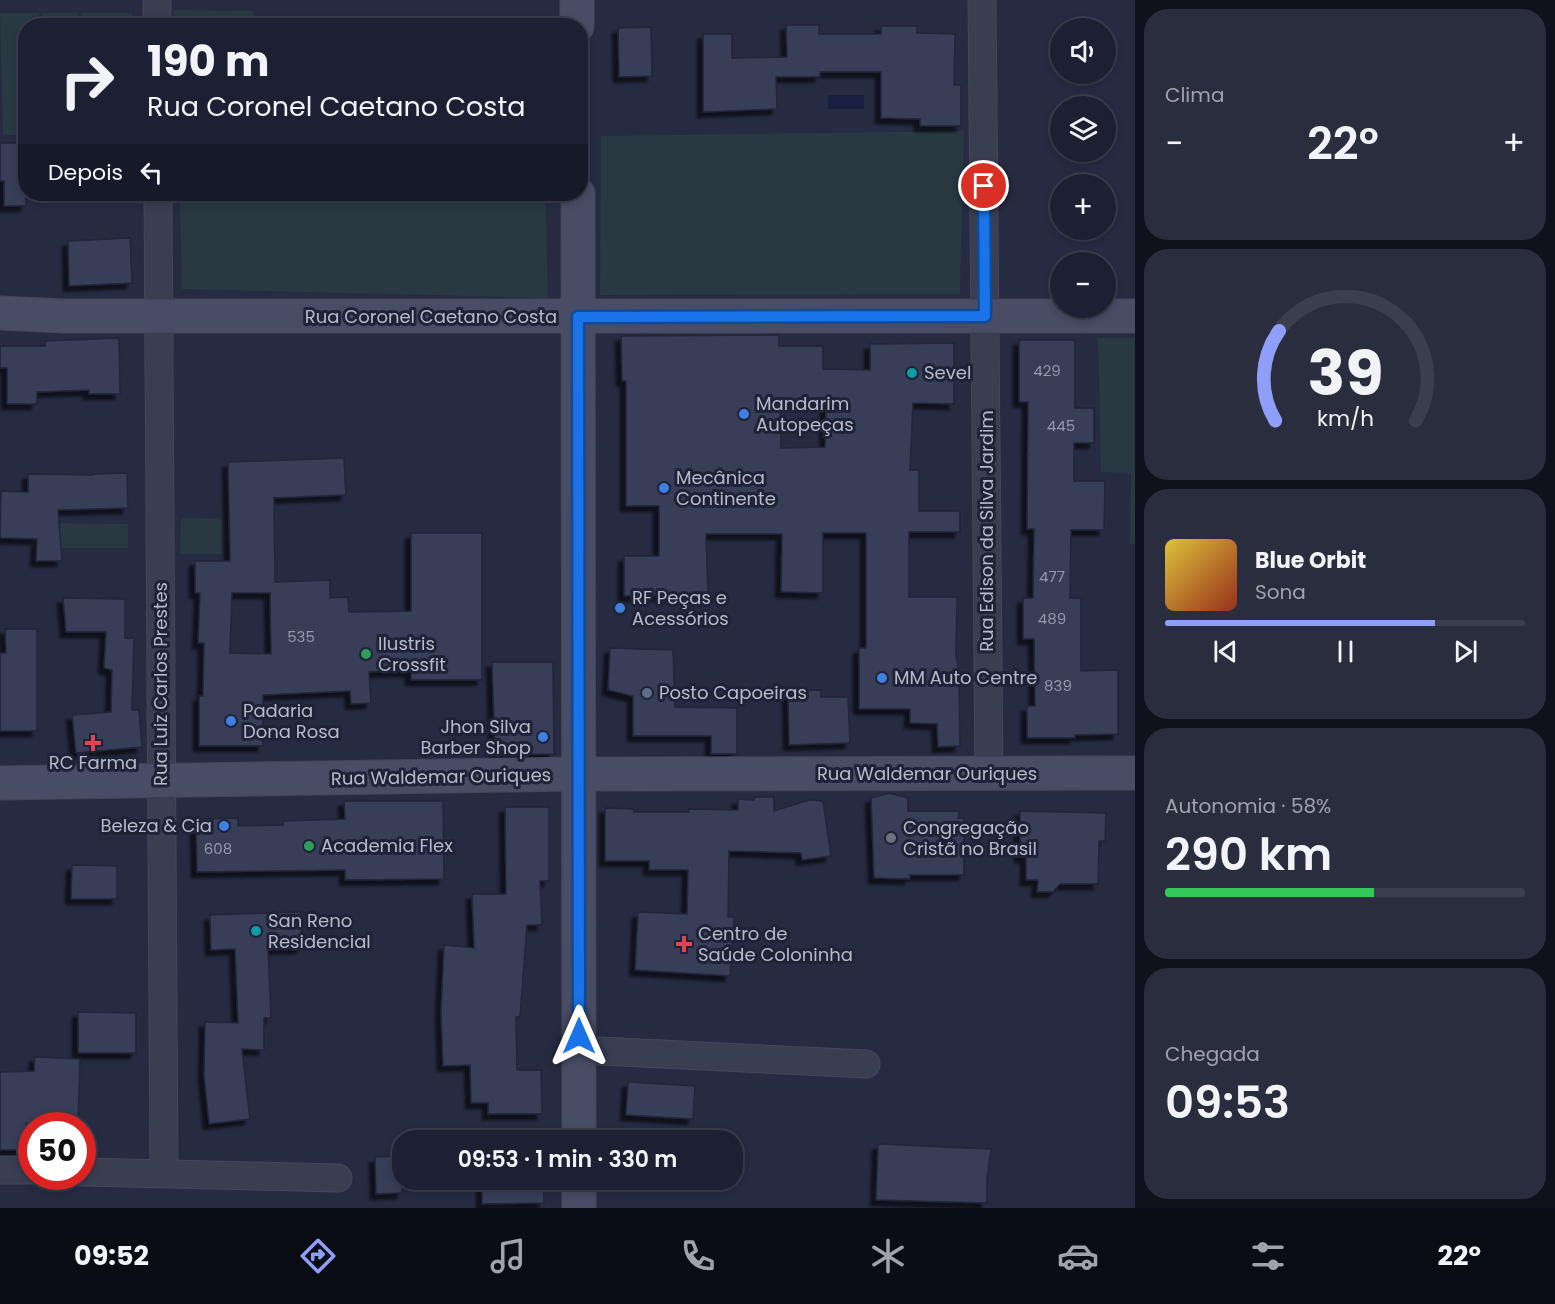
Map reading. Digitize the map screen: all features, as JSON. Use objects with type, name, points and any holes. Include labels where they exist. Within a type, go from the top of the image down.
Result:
[{"type":"street","points":[[157,0],[157,18]]},
{"type":"street","points":[[577,0],[577,18]]},
{"type":"street","name":"Rua Edison da Silva Jardim","points":[[982,0],[989,774]]},
{"type":"street","name":"Rua Luiz Carlos Prestes","points":[[158,201],[164,1174]]},
{"type":"street","points":[[578,201],[579,1130]]},
{"type":"street","name":"Rua Coronel Caetano Costa","points":[[0,313],[64,316],[1135,316]]},
{"type":"street","name":"Rua Waldemar Ouriques","points":[[0,783],[578,774],[1135,773]]},
{"type":"street","points":[[579,1050],[866,1064]]},
{"type":"street","points":[[0,1170],[18,1170]]},
{"type":"street","points":[[96,1172],[338,1178]]},
{"type":"street","points":[[579,1190],[579,1208]]},
{"type":"shaded area","points":[[174,10],[253,11],[253,18],[175,18]]},
{"type":"shaded area","points":[[0,13],[39,13],[39,18],[18,18],[18,135],[3,135]]},
{"type":"shaded area","points":[[42,13],[78,13],[78,18],[42,18]]},
{"type":"shaded area","points":[[82,13],[132,13],[132,18],[82,18]]},
{"type":"shaded area","points":[[964,131],[960,294],[600,295],[601,136]]},
{"type":"shaded area","points":[[180,201],[545,201],[548,298],[182,289]]},
{"type":"shaded area","points":[[1098,338],[1135,338],[1135,544],[1130,544],[1131,473],[1101,472]]},
{"type":"shaded area","points":[[181,518],[222,519],[222,554],[180,554]]},
{"type":"shaded area","points":[[31,523],[128,524],[128,548],[31,548]]},
{"type":"water","points":[[828,95],[864,95],[864,109],[828,109]]},
{"type":"building","points":[[786,25],[819,25],[819,34],[881,34],[881,26],[917,26],[917,33],[955,34],[954,85],[961,85],[961,126],[920,126],[920,119],[881,118],[881,72],[820,72],[820,77],[776,77],[777,109],[703,112],[703,34],[732,34],[732,58],[787,57]]},
{"type":"building","points":[[651,27],[652,76],[619,77],[618,28]]},
{"type":"building","points":[[0,143],[18,143],[18,201],[26,201],[26,206],[4,206],[4,181],[0,181]]},
{"type":"building","points":[[130,238],[132,283],[69,286],[68,241]]},
{"type":"building","points":[[779,335],[779,346],[823,346],[823,369],[870,370],[870,344],[954,343],[954,404],[913,403],[910,470],[919,470],[919,511],[960,511],[960,532],[909,532],[909,597],[957,597],[956,655],[961,682],[959,682],[960,746],[938,747],[937,724],[910,723],[910,709],[859,709],[859,648],[866,648],[866,533],[823,533],[823,593],[781,592],[782,534],[706,534],[708,595],[624,596],[624,556],[659,556],[659,506],[626,506],[626,381],[622,381],[621,336]],"holes":[[[780,399],[826,399],[825,447],[781,448]]]},
{"type":"building","points":[[119,338],[120,394],[89,394],[89,390],[37,392],[37,404],[7,404],[7,368],[0,368],[0,346],[45,346],[45,341]]},
{"type":"building","points":[[1019,340],[1075,340],[1075,408],[1094,408],[1094,443],[1074,443],[1074,481],[1105,481],[1104,530],[1071,530],[1070,598],[1081,598],[1081,671],[1118,670],[1118,734],[1075,735],[1075,738],[1027,738],[1027,706],[1035,706],[1034,639],[1023,639],[1023,598],[1033,598],[1034,529],[1027,529],[1028,402],[1019,402]]},
{"type":"building","points":[[344,458],[346,495],[274,498],[275,582],[330,580],[330,598],[348,597],[349,612],[411,611],[411,533],[482,533],[482,680],[411,680],[411,671],[369,672],[371,703],[351,704],[350,691],[263,695],[263,746],[199,746],[199,696],[203,696],[204,643],[198,643],[200,593],[195,593],[195,561],[230,561],[228,462]],"holes":[[[232,593],[270,593],[271,654],[230,653]]]},
{"type":"building","points":[[127,473],[128,508],[58,510],[62,561],[36,561],[37,539],[0,538],[1,491],[28,492],[28,474]]},
{"type":"building","points":[[63,598],[125,599],[125,638],[134,638],[132,710],[139,710],[142,747],[76,753],[72,715],[111,712],[112,670],[104,668],[106,632],[66,632]]},
{"type":"building","points":[[5,629],[37,629],[37,731],[0,731],[0,653],[6,653]]},
{"type":"building","name":"Posto Capoeiras","points":[[610,648],[673,650],[675,707],[737,708],[737,754],[711,754],[711,736],[633,736],[633,696],[608,690]]},
{"type":"building","points":[[492,662],[553,662],[554,754],[495,755]]},
{"type":"building","points":[[821,690],[821,697],[848,697],[850,743],[789,745],[788,691]]},
{"type":"building","points":[[889,793],[908,798],[908,811],[959,811],[958,818],[964,818],[964,875],[910,875],[910,879],[874,878],[871,798]]},
{"type":"building","points":[[755,797],[774,797],[774,811],[809,800],[823,801],[831,856],[802,860],[801,853],[729,851],[728,917],[734,917],[730,976],[635,970],[638,912],[687,914],[688,870],[649,870],[649,861],[605,861],[605,808],[634,809],[634,812],[689,812],[689,809],[738,810],[738,799],[754,800]]},
{"type":"building","points":[[344,801],[443,801],[444,879],[345,880],[345,870],[197,872],[196,825],[205,819],[238,818],[238,826],[283,825],[283,821],[345,819]]},
{"type":"building","points":[[505,807],[549,807],[549,881],[540,881],[542,925],[527,925],[520,1017],[516,1017],[517,1070],[541,1070],[542,1114],[488,1114],[488,1103],[471,1103],[470,1065],[443,1066],[441,1013],[444,945],[474,948],[472,894],[506,894]]},
{"type":"building","points":[[1020,811],[1106,813],[1105,841],[1099,841],[1098,884],[1060,884],[1053,892],[1037,892],[1038,880],[1026,880],[1026,857],[1020,857]]},
{"type":"building","points":[[72,865],[117,866],[117,899],[71,899]]},
{"type":"building","points":[[301,912],[302,948],[268,949],[271,1018],[264,1018],[264,1050],[242,1049],[250,1119],[209,1124],[204,1076],[205,1022],[238,1023],[235,949],[211,950],[210,915]]},
{"type":"building","points":[[78,1012],[136,1013],[136,1053],[78,1053]]},
{"type":"building","points":[[35,1057],[80,1059],[78,1112],[18,1112],[18,1150],[0,1150],[0,1072],[34,1071]]},
{"type":"building","points":[[628,1082],[695,1086],[693,1119],[626,1115]]},
{"type":"building","points":[[878,1144],[991,1149],[987,1203],[876,1200]]},
{"type":"building","points":[[392,1156],[392,1190],[402,1190],[402,1193],[376,1194],[375,1157]]},
{"type":"building","points":[[482,1190],[543,1190],[544,1203],[482,1204]]},
{"type":"place","name":"Sevel","points":[[912,373]]},
{"type":"place","name":"Mandarim Autopeças","points":[[744,414]]},
{"type":"place","name":"Mecânica Continente","points":[[664,488]]},
{"type":"place","name":"RF Peças e Acessórios","points":[[620,608]]},
{"type":"place","name":"Ilustris Crossfit","points":[[366,654]]},
{"type":"place","name":"MM Auto Centre","points":[[882,678]]},
{"type":"place","name":"Posto Capoeiras","points":[[647,693]]},
{"type":"place","name":"Padaria Dona Rosa","points":[[231,721]]},
{"type":"place","name":"Jhon Silva Barber Shop","points":[[543,737]]},
{"type":"place","name":"RC Farma","points":[[93,743]]},
{"type":"place","name":"Beleza & Cia","points":[[224,826]]},
{"type":"place","name":"Congregação Cristã no Brasil","points":[[891,838]]},
{"type":"place","name":"Academia Flex","points":[[309,846]]},
{"type":"place","name":"San Reno Residencial","points":[[256,931]]},
{"type":"place","name":"Centro de Saúde Coloninha","points":[[684,944]]},
{"type":"route","points":[[579,1036],[578,317],[985,316],[984,186]]}]
